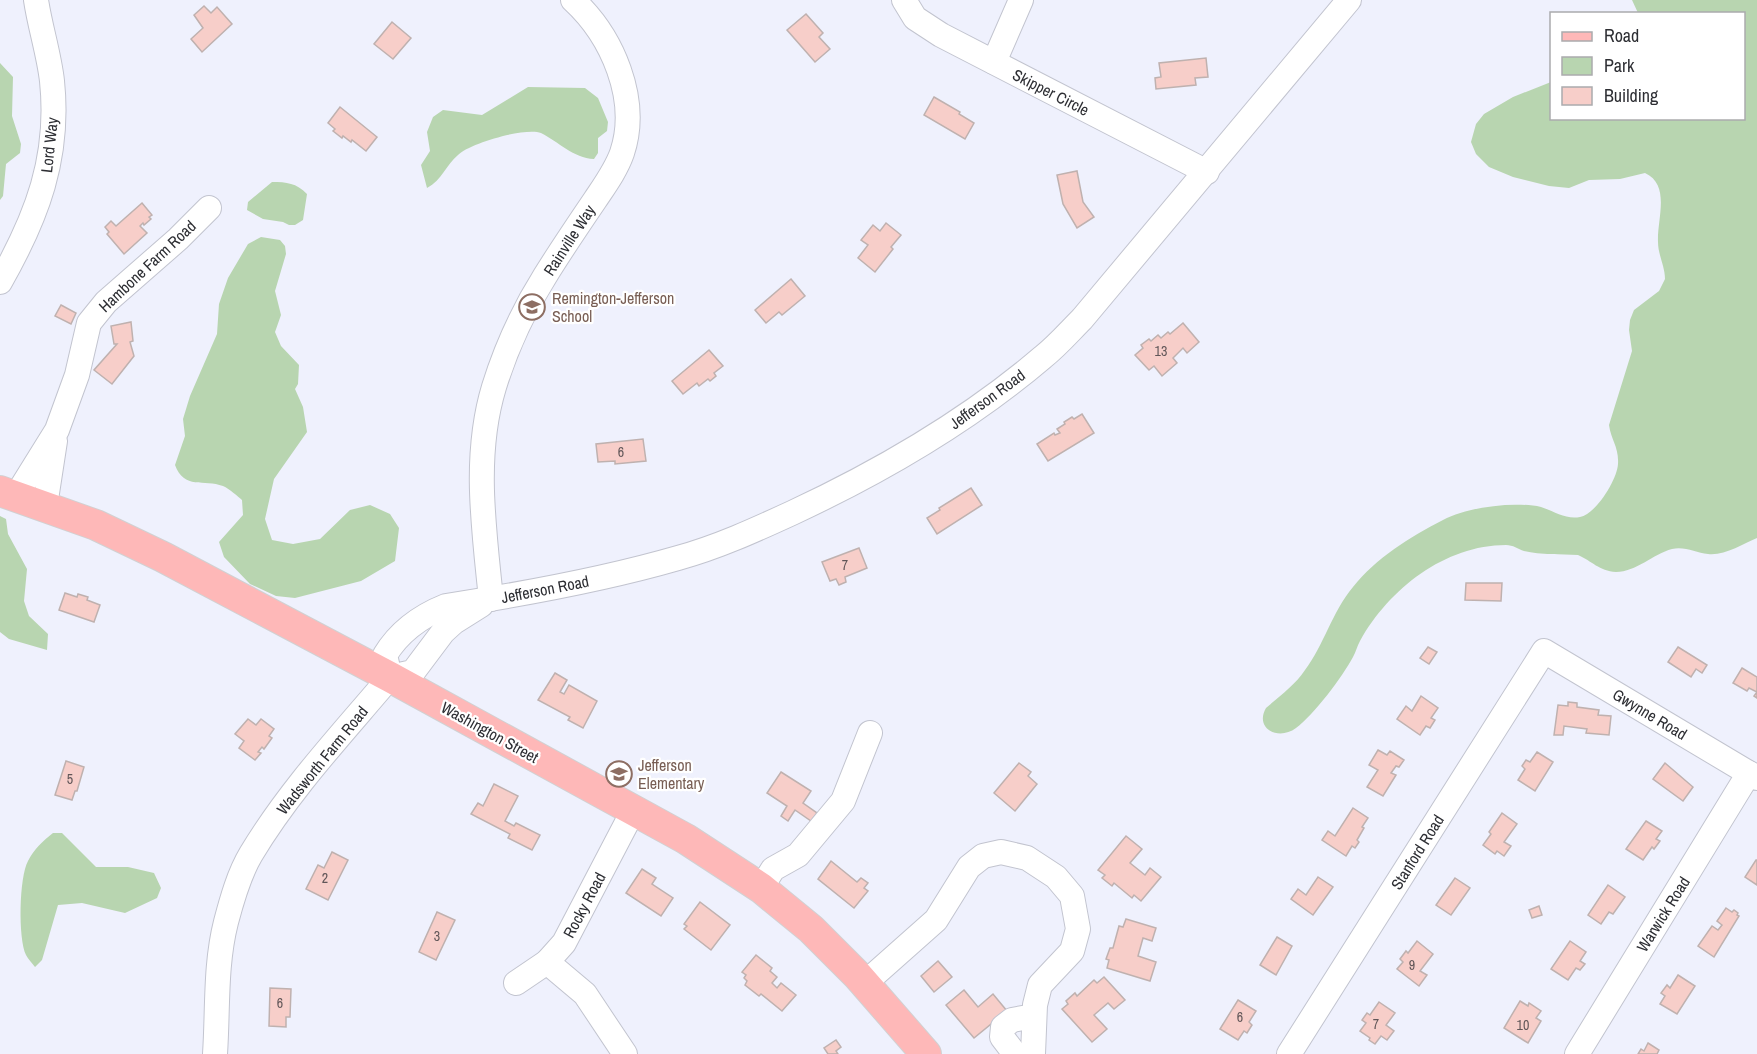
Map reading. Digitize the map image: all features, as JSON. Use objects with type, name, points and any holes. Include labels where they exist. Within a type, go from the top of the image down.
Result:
[{"type":"main road","name":"Washington Street","points":[[8,494],[96,525],[163,557],[390,677],[687,839],[761,888],[811,929],[865,983],[926,1054]]},
{"type":"street","name":"Lord Way","points":[[0,282],[37,208],[52,144],[54,112],[52,78],[36,0]]},
{"type":"street","name":"Rainville Way","points":[[491,599],[481,479],[486,430],[494,390],[515,331],[528,306],[544,277],[614,171],[626,140],[626,102],[617,66],[601,32],[590,16],[573,0]]},
{"type":"street","name":"Skipper Circle","points":[[904,0],[915,18],[928,27],[1207,172]]},
{"type":"street","points":[[994,62],[1021,0]]},
{"type":"street","name":"Jefferson Road","points":[[491,599],[454,622],[443,632],[412,672],[390,677],[385,655],[392,643],[414,623],[434,610],[446,606],[591,580],[657,563],[740,537],[839,491],[924,443],[991,398],[1044,356],[1082,319],[1117,280],[1349,0]]},
{"type":"street","name":"Hambone Farm Road","points":[[45,506],[57,430],[77,375],[89,323],[106,302],[178,239],[209,208]]},
{"type":"street","name":"Hambone Farm Road","points":[[8,494],[57,430]]},
{"type":"street","name":"Gwynne Road","points":[[1544,651],[1753,775]]},
{"type":"street","name":"Stanford Road","points":[[1290,1054],[1544,651]]},
{"type":"street","name":"Wadsworth Farm Road","points":[[215,1054],[218,963],[226,923],[250,855],[297,788],[390,677]]},
{"type":"street","points":[[761,888],[773,869],[798,855],[843,801],[870,733]]},
{"type":"street","name":"Warwick Road","points":[[1577,1054],[1753,775]]},
{"type":"street","name":"Rocky Road","points":[[516,983],[547,962],[564,943],[633,811]]},
{"type":"street","points":[[865,983],[936,920],[969,867],[983,856],[1001,852],[1027,858],[1056,877],[1072,896],[1078,929],[1072,951],[1040,985],[1034,1016],[1034,1054]]},
{"type":"street","points":[[547,962],[585,994],[625,1054]]},
{"type":"street","points":[[1015,1054],[1002,1037],[1003,1027],[1012,1020],[1034,1016]]},
{"type":"green space","points":[[1632,0],[1757,0],[1757,538],[1733,549],[1714,554],[1681,548],[1672,549],[1631,569],[1616,572],[1600,568],[1578,555],[1544,554],[1524,551],[1509,545],[1483,547],[1462,553],[1421,574],[1386,604],[1360,641],[1335,685],[1303,722],[1289,732],[1270,731],[1263,722],[1266,708],[1305,670],[1318,650],[1339,607],[1353,587],[1362,576],[1394,549],[1453,515],[1491,506],[1530,505],[1565,516],[1580,517],[1593,510],[1610,487],[1617,471],[1618,458],[1609,425],[1632,351],[1630,320],[1634,310],[1659,291],[1665,279],[1658,247],[1661,203],[1658,186],[1653,178],[1645,173],[1620,179],[1589,180],[1569,188],[1549,186],[1513,177],[1489,167],[1476,154],[1471,142],[1476,124],[1484,114],[1513,97],[1550,82],[1550,120],[1745,120],[1745,12],[1638,12]]},
{"type":"green space","points":[[0,63],[13,77],[12,116],[21,144],[20,153],[6,164],[3,196],[0,200]]},
{"type":"green space","points":[[528,87],[585,88],[598,98],[608,122],[607,131],[598,138],[598,153],[594,159],[579,156],[541,133],[511,134],[464,150],[427,188],[421,165],[430,151],[427,132],[433,117],[443,110],[482,115]]},
{"type":"green space","points":[[272,182],[291,184],[307,194],[303,220],[295,225],[289,225],[263,219],[247,210],[248,202]]},
{"type":"green space","points":[[261,237],[280,240],[285,246],[286,254],[275,291],[281,315],[275,332],[281,346],[299,365],[298,384],[295,389],[303,407],[307,432],[274,479],[265,519],[272,540],[293,544],[320,539],[350,510],[370,505],[390,514],[399,528],[395,561],[361,581],[295,598],[276,596],[250,584],[224,557],[219,542],[243,515],[242,500],[223,486],[189,481],[179,473],[175,465],[185,436],[183,419],[190,396],[217,334],[219,304],[228,278],[248,244]]},
{"type":"green space","points":[[0,516],[6,519],[8,534],[27,569],[24,601],[29,616],[48,634],[47,650],[9,639],[0,632]]},
{"type":"green space","points":[[53,833],[62,833],[96,867],[128,867],[154,873],[161,888],[157,898],[125,913],[82,903],[58,905],[42,960],[35,967],[23,947],[21,908],[23,880],[30,857]]},
{"type":"building","points":[[204,6],[211,13],[217,7],[232,24],[202,52],[191,39],[203,28],[194,15]]},
{"type":"building","points":[[806,14],[823,33],[819,37],[830,49],[815,62],[787,30]]},
{"type":"building","points":[[392,22],[411,38],[393,59],[374,44]]},
{"type":"building","points":[[1206,58],[1208,77],[1195,78],[1196,85],[1156,89],[1155,78],[1161,77],[1159,63]]},
{"type":"building","points":[[934,97],[974,123],[965,139],[924,115]]},
{"type":"building","points":[[340,107],[377,137],[366,151],[352,140],[351,142],[343,136],[342,138],[333,131],[335,129],[328,123]]},
{"type":"building","points":[[1077,171],[1083,202],[1094,217],[1077,228],[1063,204],[1057,175]]},
{"type":"building","points":[[142,203],[152,215],[149,217],[151,219],[140,226],[147,233],[124,254],[107,234],[109,232],[105,227],[111,221],[116,226]]},
{"type":"building","points":[[886,223],[901,235],[875,272],[858,258],[868,245],[861,240],[873,225],[880,231]]},
{"type":"building","points":[[791,279],[805,296],[782,315],[779,312],[766,323],[755,310]]},
{"type":"building","points":[[61,305],[76,313],[71,324],[55,316]]},
{"type":"building","points":[[131,322],[133,341],[130,342],[134,356],[112,384],[94,370],[117,344],[114,344],[111,326]]},
{"type":"building","points":[[1183,323],[1199,342],[1187,353],[1183,348],[1173,358],[1177,363],[1162,376],[1154,366],[1149,370],[1135,355],[1143,348],[1141,345],[1158,335],[1161,338],[1168,332],[1170,334]]},
{"type":"building","points":[[709,350],[723,366],[714,373],[716,376],[710,381],[708,379],[699,386],[697,383],[683,394],[672,381]]},
{"type":"building","points":[[1082,414],[1094,433],[1048,461],[1037,444],[1054,433],[1055,435],[1060,433],[1057,429],[1065,424],[1064,422]]},
{"type":"building","points":[[643,439],[646,461],[615,464],[615,461],[598,462],[596,444]]},
{"type":"building","points":[[971,488],[982,505],[937,534],[927,518]]},
{"type":"building","points":[[859,548],[867,568],[845,577],[846,582],[839,585],[836,579],[830,581],[822,562]]},
{"type":"building","points":[[1466,583],[1502,583],[1501,601],[1465,600]]},
{"type":"building","points":[[65,593],[77,597],[78,594],[88,597],[87,600],[100,605],[94,622],[59,610]]},
{"type":"building","points":[[1428,647],[1437,652],[1429,664],[1420,658]]},
{"type":"building","points":[[1678,647],[1707,665],[1702,673],[1696,669],[1691,677],[1668,662]]},
{"type":"building","points":[[1742,668],[1757,677],[1757,692],[1749,688],[1747,691],[1733,683]]},
{"type":"building","points":[[555,673],[567,680],[560,692],[564,694],[569,685],[597,701],[583,728],[568,720],[570,717],[538,700]]},
{"type":"building","points":[[1421,696],[1438,708],[1431,718],[1435,720],[1430,728],[1426,726],[1420,735],[1397,719],[1406,706],[1412,711]]},
{"type":"building","points":[[1568,702],[1577,703],[1577,707],[1599,710],[1598,715],[1611,716],[1609,735],[1586,733],[1587,729],[1564,726],[1563,735],[1554,735],[1558,705],[1568,706]]},
{"type":"building","points":[[248,719],[256,725],[261,719],[274,729],[269,736],[272,738],[264,749],[262,747],[258,752],[261,753],[255,760],[239,748],[244,741],[235,734]]},
{"type":"building","points":[[1378,750],[1387,755],[1390,751],[1404,760],[1391,773],[1396,775],[1383,796],[1367,787],[1378,770],[1369,765]]},
{"type":"building","points":[[1537,752],[1553,762],[1535,791],[1518,780],[1525,769],[1522,766],[1526,760],[1530,762]]},
{"type":"building","points":[[66,761],[84,767],[72,800],[55,795]]},
{"type":"building","points":[[1019,763],[1031,772],[1028,776],[1037,784],[1015,811],[994,793]]},
{"type":"building","points":[[1665,763],[1693,787],[1683,801],[1653,779]]},
{"type":"building","points":[[781,772],[811,791],[803,803],[817,813],[811,821],[795,810],[788,821],[781,816],[787,806],[767,793]]},
{"type":"building","points":[[494,784],[518,796],[505,821],[514,826],[516,823],[540,835],[532,850],[508,838],[510,834],[471,814],[478,803],[483,806]]},
{"type":"building","points":[[1353,808],[1368,818],[1357,840],[1359,842],[1355,848],[1352,846],[1346,856],[1322,840],[1328,831],[1335,836]]},
{"type":"building","points":[[1502,813],[1517,824],[1504,842],[1511,846],[1504,856],[1497,851],[1495,854],[1483,845]]},
{"type":"building","points":[[1646,821],[1662,831],[1656,839],[1660,841],[1654,849],[1652,847],[1643,860],[1626,849]]},
{"type":"building","points":[[1126,836],[1142,849],[1130,863],[1145,875],[1150,868],[1161,877],[1141,901],[1134,895],[1132,898],[1114,883],[1112,886],[1102,878],[1105,875],[1098,870]]},
{"type":"building","points":[[332,852],[348,860],[328,900],[306,889],[318,865],[324,868]]},
{"type":"building","points":[[1757,860],[1757,885],[1745,877]]},
{"type":"building","points":[[831,861],[857,882],[861,878],[868,883],[864,888],[868,891],[854,908],[818,879]]},
{"type":"building","points":[[642,869],[656,878],[652,884],[673,898],[661,916],[626,893]]},
{"type":"building","points":[[1318,877],[1333,887],[1313,915],[1291,899],[1298,889],[1306,895]]},
{"type":"building","points":[[1455,878],[1470,888],[1451,915],[1436,905]]},
{"type":"building","points":[[1608,885],[1625,897],[1613,914],[1609,912],[1601,924],[1588,915]]},
{"type":"building","points":[[700,902],[730,925],[711,950],[684,929],[687,926],[684,924]]},
{"type":"building","points":[[1539,906],[1542,915],[1532,918],[1529,910]]},
{"type":"building","points":[[1726,908],[1732,912],[1734,910],[1739,916],[1714,957],[1698,946],[1712,926],[1718,930],[1722,925],[1717,921]]},
{"type":"building","points":[[437,912],[455,920],[436,960],[419,952]]},
{"type":"building","points":[[1126,919],[1156,928],[1152,941],[1143,938],[1138,956],[1156,962],[1150,981],[1107,968],[1109,960],[1106,959],[1110,948],[1113,948],[1119,926],[1123,927]]},
{"type":"building","points":[[1277,937],[1292,946],[1276,975],[1260,965]]},
{"type":"building","points":[[1417,941],[1433,954],[1420,971],[1427,975],[1419,986],[1397,969],[1403,962],[1400,959]]},
{"type":"building","points":[[1570,941],[1586,952],[1580,961],[1585,964],[1580,970],[1576,968],[1568,980],[1551,969]]},
{"type":"building","points":[[756,955],[772,968],[770,971],[777,977],[772,983],[777,988],[781,983],[796,995],[782,1011],[761,994],[759,996],[745,985],[746,975],[742,972]]},
{"type":"building","points":[[938,961],[952,977],[934,992],[921,976]]},
{"type":"building","points":[[1678,975],[1695,986],[1677,1014],[1660,1004],[1665,996],[1661,993],[1667,985],[1670,988]]},
{"type":"building","points":[[1104,977],[1125,1000],[1114,1009],[1108,1003],[1094,1015],[1107,1029],[1092,1042],[1062,1009],[1068,1004],[1066,1001],[1075,993],[1077,996],[1094,980],[1097,983]]},
{"type":"building","points":[[270,988],[291,989],[290,1017],[286,1017],[286,1027],[269,1026]]},
{"type":"building","points":[[964,990],[978,1007],[993,994],[1007,1011],[974,1038],[946,1005]]},
{"type":"building","points":[[1238,1000],[1256,1011],[1249,1022],[1252,1025],[1247,1033],[1244,1031],[1238,1040],[1220,1029]]},
{"type":"building","points":[[1520,1001],[1528,1006],[1529,1003],[1541,1011],[1536,1018],[1541,1021],[1528,1043],[1504,1028]]},
{"type":"building","points":[[1379,1002],[1395,1013],[1386,1025],[1394,1031],[1387,1040],[1381,1036],[1375,1044],[1360,1031],[1366,1023],[1362,1020],[1367,1013],[1370,1015]]},
{"type":"building","points":[[836,1040],[841,1047],[836,1051],[838,1054],[828,1054],[824,1048]]},
{"type":"building","points":[[1648,1043],[1659,1050],[1657,1054],[1638,1054],[1641,1049],[1644,1051]]},
{"type":"place","name":"Remington-Jefferson School","points":[[532,307]]},
{"type":"place","name":"Jefferson Elementary","points":[[619,774]]}]
